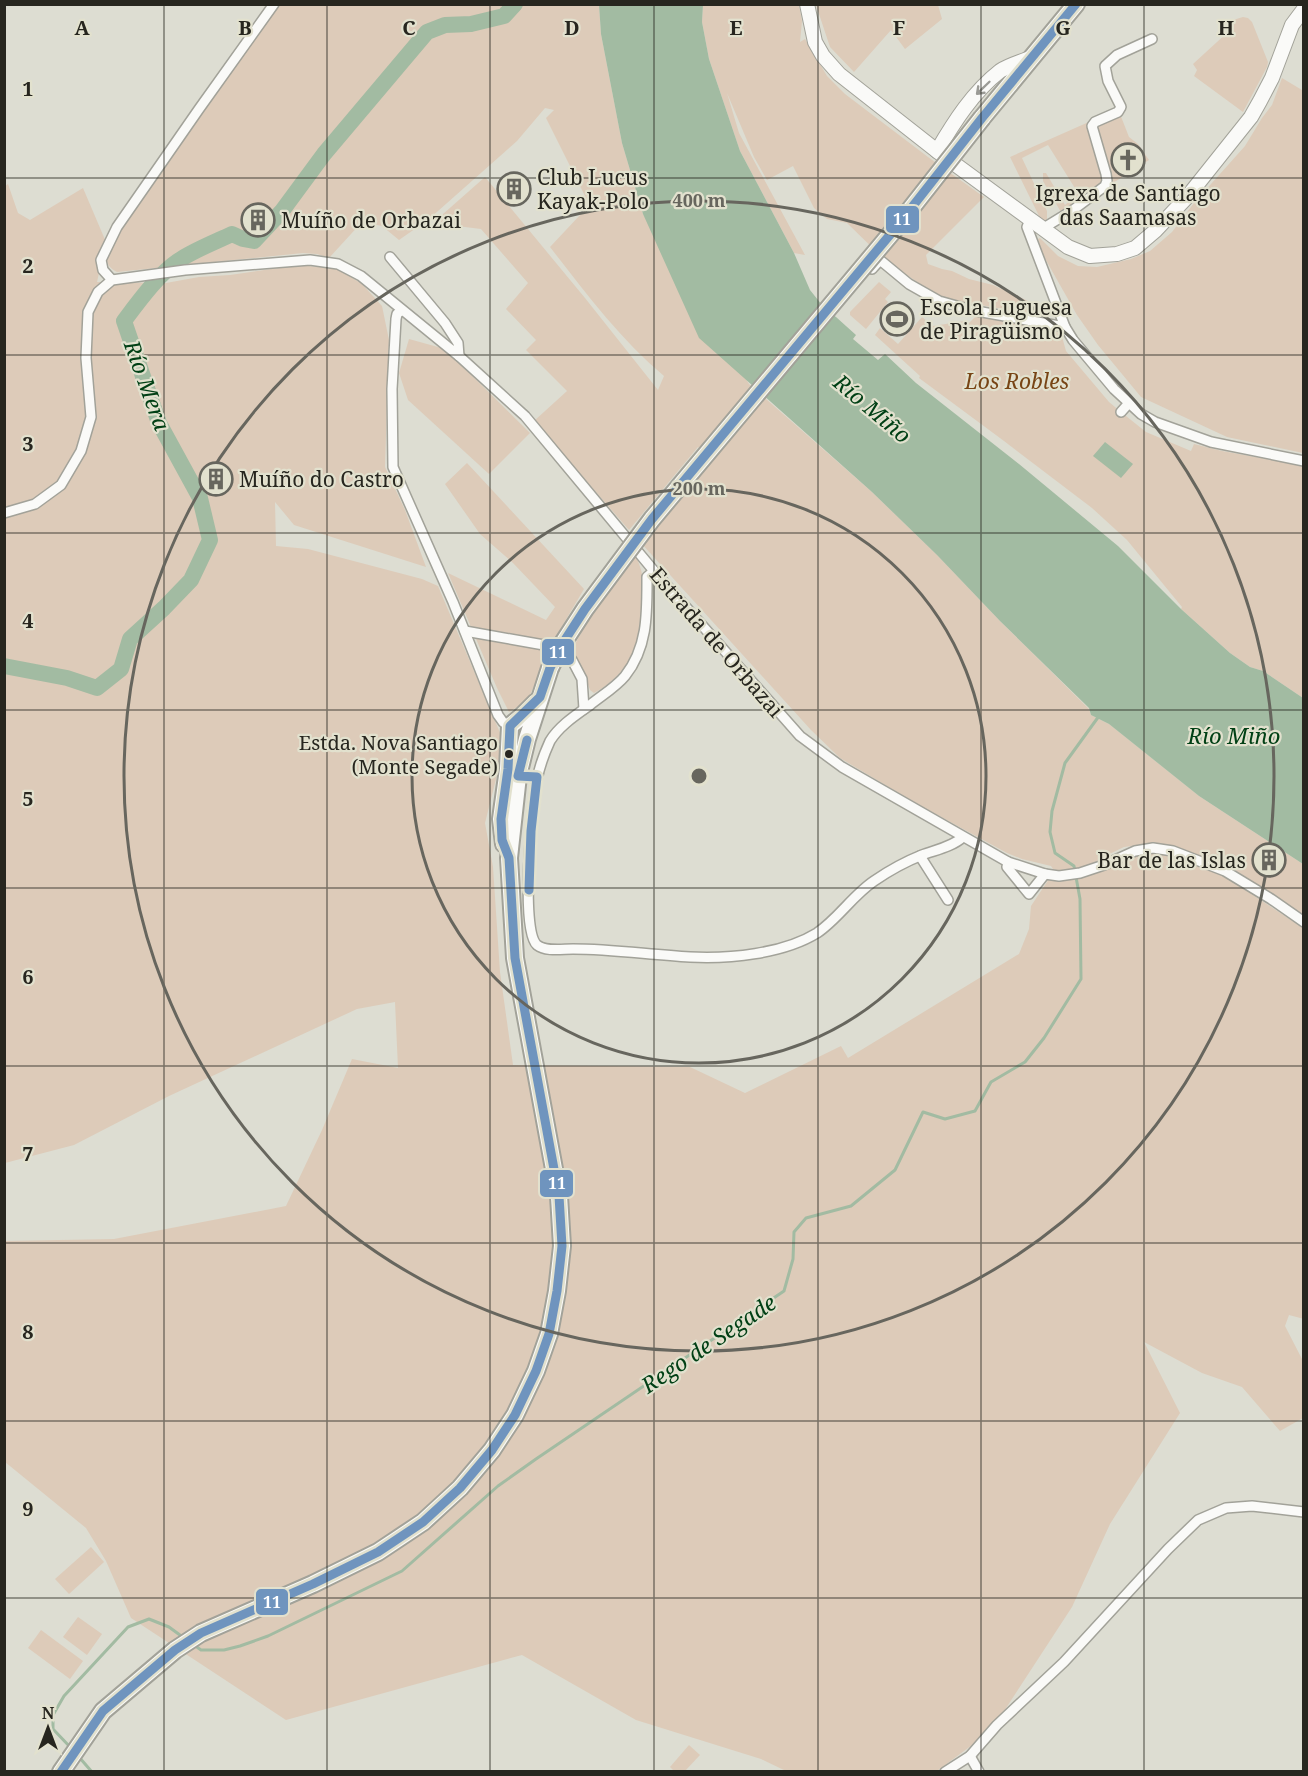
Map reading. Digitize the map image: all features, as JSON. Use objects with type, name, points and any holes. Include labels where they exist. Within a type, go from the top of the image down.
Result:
[{"type":"highway","points":[[61,1772],[103,1711],[175,1650],[201,1633],[313,1584],[378,1552],[423,1522],[460,1488],[492,1450],[515,1415],[536,1371],[549,1334],[562,1246],[559,1196],[515,958],[509,858],[518,776],[527,739],[550,668],[585,609],[652,519],[894,230],[1076,4]]},
{"type":"highway","points":[[509,858],[502,840],[501,819],[508,769],[510,726],[540,697]]},
{"type":"street","points":[[4,513],[35,504],[61,485],[81,451],[91,417],[86,358],[88,312],[98,292],[112,280],[103,270],[101,260],[117,227],[274,4]]},
{"type":"street","points":[[807,4],[815,42],[823,56],[839,74],[1029,220],[1068,247],[1090,256],[1127,252],[1142,243],[1180,205],[1251,117],[1272,78],[1292,26],[1304,9]]},
{"type":"street","points":[[1042,229],[1105,186],[1106,174],[1092,126],[1095,122],[1118,112],[1121,107],[1108,81],[1105,66],[1117,55],[1152,39]]},
{"type":"street","points":[[937,151],[961,112],[979,91],[1002,70],[1032,57]]},
{"type":"street","points":[[1029,220],[1027,227],[1065,327],[1100,373],[1141,414],[1155,422],[1195,437],[1254,452],[1304,461]]},
{"type":"street","points":[[390,257],[446,323],[458,343],[459,356]]},
{"type":"street","name":"Estrada de Orbazai","points":[[112,280],[184,270],[310,260],[338,264],[361,276],[459,356],[525,416],[654,571],[800,736],[842,767],[1008,862],[1059,876],[1080,873],[1135,851],[1153,848],[1173,851],[1225,871],[1304,922]]},
{"type":"street","points":[[859,284],[880,260],[909,284],[939,301],[971,310],[1065,327]]},
{"type":"street","points":[[402,310],[397,314],[396,319],[392,389],[393,467],[465,630],[498,715],[510,726]]},
{"type":"street","points":[[1121,412],[1129,403]]},
{"type":"street","points":[[654,571],[647,577],[646,632],[638,655],[624,677],[564,725],[550,741],[537,777],[531,831],[528,904],[531,936],[538,946],[551,949],[601,949],[718,958],[750,955],[798,942],[818,932],[874,881],[920,856],[941,849],[963,837]]},
{"type":"street","points":[[465,630],[543,645],[572,660],[582,679],[584,709]]},
{"type":"street","points":[[518,776],[537,777]]},
{"type":"street","points":[[920,856],[948,900]]},
{"type":"street","points":[[1008,862],[1007,867],[1029,894],[1045,874]]},
{"type":"street","points":[[511,903],[528,904]]},
{"type":"street","points":[[945,1772],[970,1756],[997,1725],[1064,1662],[1168,1549],[1198,1520],[1226,1508],[1252,1506],[1304,1512]]},
{"type":"street","points":[[970,1756],[979,1772]]},
{"type":"green space","points":[[278,5],[599,5],[601,34],[622,143],[643,214],[749,384],[872,492],[1089,709],[1091,715],[1109,724],[1199,796],[1303,864],[1303,919],[1248,879],[1174,846],[1154,843],[1124,847],[1099,859],[1106,869],[1141,854],[1162,852],[1224,876],[1303,928],[1304,1319],[1289,1315],[1285,1326],[1303,1361],[1303,1418],[1280,1431],[1242,1387],[1202,1373],[1144,1342],[1180,1413],[1110,1524],[1072,1607],[991,1731],[937,1771],[786,1771],[761,1759],[636,1720],[522,1655],[286,1720],[131,1618],[106,1561],[86,1528],[5,1462],[5,1241],[114,1239],[286,1206],[352,1059],[398,1068],[395,1002],[357,1009],[169,1096],[74,1145],[5,1163],[4,187],[8,184],[18,213],[30,220],[83,188],[106,242],[97,282],[166,283],[298,265],[338,269],[362,284],[382,306],[389,340],[385,467],[405,510],[426,567],[294,525],[275,502],[276,546],[308,549],[422,579],[438,586],[501,735],[499,767],[485,823],[493,867],[500,972],[513,1065],[690,1067],[745,1093],[841,1046],[848,1058],[1019,954],[1029,929],[1031,906],[1049,879],[1060,880],[1051,866],[1007,853],[840,758],[811,730],[641,543],[710,458],[698,447],[629,530],[534,421],[567,391],[526,350],[536,340],[506,309],[528,283],[481,229],[434,222],[485,177],[658,390],[664,376],[618,331],[550,247],[581,214],[591,208],[546,118],[554,110],[545,108],[517,141],[429,219],[399,240],[382,226],[362,222],[329,258],[303,253],[117,272],[111,268],[107,263],[108,252],[120,228]]},
{"type":"green space","points":[[703,5],[799,5],[802,21],[800,42],[805,39],[827,76],[845,94],[984,197],[926,255],[928,264],[993,285],[1039,306],[1045,311],[1042,316],[947,299],[930,291],[884,259],[847,223],[827,219],[814,208],[793,166],[767,180],[754,157],[727,93],[739,133],[805,255],[794,253],[740,151],[709,59],[702,22]]},
{"type":"green space","points":[[816,5],[938,5],[942,19],[905,49],[891,30],[854,72],[830,47]]},
{"type":"green space","points":[[1243,17],[1252,22],[1268,62],[1243,112],[1194,76],[1197,70],[1193,64],[1229,31],[1233,20]]},
{"type":"green space","points":[[1303,76],[1303,453],[1227,437],[1141,397],[1098,345],[1077,315],[1043,255],[1038,239],[1040,238],[1058,256],[1078,266],[1097,267],[1131,259],[1150,251],[1172,232],[1194,203],[1245,146],[1272,105],[1282,78],[1302,90]]},
{"type":"green space","points":[[1120,114],[1129,137],[1138,144],[1149,160],[1113,183],[1095,124]]},
{"type":"green space","points":[[1091,121],[1104,182],[1062,214],[1043,181],[1043,173],[1046,173],[1065,205],[1078,193],[1048,145],[1022,158],[1047,211],[1047,219],[1042,222],[1010,157]]},
{"type":"green space","points":[[879,282],[891,292],[885,299],[888,302],[866,329],[850,315],[850,312]]},
{"type":"green space","name":"Los Robles","points":[[978,314],[1061,333],[1066,351],[1109,402],[1146,432],[1191,451],[1194,444],[1299,465],[1303,468],[1303,698],[1263,671],[1250,667],[1230,653],[1181,609],[1182,607],[1127,540],[1092,508],[919,378],[920,376],[875,335],[880,328],[898,344],[922,317],[933,326],[964,321],[968,324]]},
{"type":"green space","points":[[409,339],[445,349],[530,433],[489,474],[408,400],[399,373]]},
{"type":"green space","points":[[467,463],[584,589],[561,628],[527,701],[509,712],[448,573],[546,620],[555,607],[513,563],[480,534],[445,484]]},
{"type":"green space","points":[[634,553],[642,572],[643,583],[641,636],[634,653],[623,669],[610,683],[594,693],[590,690],[583,670],[570,654],[600,602]]},
{"type":"green space","points":[[91,1547],[104,1562],[69,1594],[55,1579]]},
{"type":"green space","points":[[78,1617],[102,1634],[87,1655],[63,1637]]},
{"type":"green space","points":[[41,1630],[83,1661],[70,1679],[28,1648]]},
{"type":"green space","points":[[689,1745],[700,1755],[685,1771],[674,1771],[670,1767]]},
{"type":"water","name":"Río Miño","points":[[599,5],[703,5],[702,22],[709,59],[740,151],[794,253],[810,290],[826,310],[856,335],[853,339],[878,360],[885,354],[916,383],[1118,546],[1181,609],[1230,653],[1250,667],[1263,671],[1303,698],[1303,864],[1199,796],[1109,724],[1091,715],[1089,708],[872,492],[699,338],[643,214],[622,143],[601,34]]},
{"type":"water","points":[[1105,442],[1133,464],[1121,478],[1093,456]]},
{"type":"waterway","name":"Río Mera","points":[[4,666],[67,678],[97,688],[121,669],[130,639],[191,580],[210,540],[200,498],[159,423],[124,321],[136,305],[173,264],[193,252],[232,234],[254,241],[282,211],[324,154],[427,32],[445,25],[471,24],[504,16],[515,4]]},
{"type":"waterway","name":"Rego de Segade","points":[[194,1645],[201,1650],[224,1650],[240,1646],[268,1636],[402,1571],[498,1486],[784,1291],[793,1259],[794,1232],[806,1218],[851,1206],[895,1170],[923,1112],[945,1119],[975,1111],[991,1082],[1025,1062],[1044,1038],[1081,979],[1080,899],[1074,866],[1055,853],[1050,832],[1052,811],[1065,763],[1099,716]]},
{"type":"waterway","name":"Rego de Segade","points":[[71,1748],[53,1729],[53,1715],[64,1696],[128,1627],[149,1619],[169,1627],[184,1638]]},
{"type":"waterway","name":"Rego de Segade","points":[[79,1757],[92,1772]]},
{"type":"transit line","name":"11","points":[[61,1772],[103,1711],[175,1650],[201,1633],[313,1584],[378,1552],[423,1522],[460,1488],[492,1450],[515,1415],[536,1371],[549,1334],[562,1246],[559,1196],[515,958],[509,858],[502,840],[501,819],[508,769],[510,726],[540,697],[561,646],[585,609],[652,519],[894,230],[1076,4]]},
{"type":"transit line","name":"11","points":[[527,740],[518,776],[537,777],[531,831],[529,890]]},
{"type":"place","name":"Igrexa de Santiago das Saamasas","points":[[1128,160]]},
{"type":"place","name":"Club Lucus Kayak-Polo","points":[[514,189]]},
{"type":"place","name":"Muíño de Orbazai","points":[[258,220]]},
{"type":"place","name":"Escola Luguesa de Piragüismo","points":[[897,319]]},
{"type":"place","name":"Muíño do Castro","points":[[216,479]]},
{"type":"place","name":"Estda. Nova Santiago (Monte Segade)","points":[[509,754]]},
{"type":"place","name":"Bar de las Islas","points":[[1269,860]]}]
